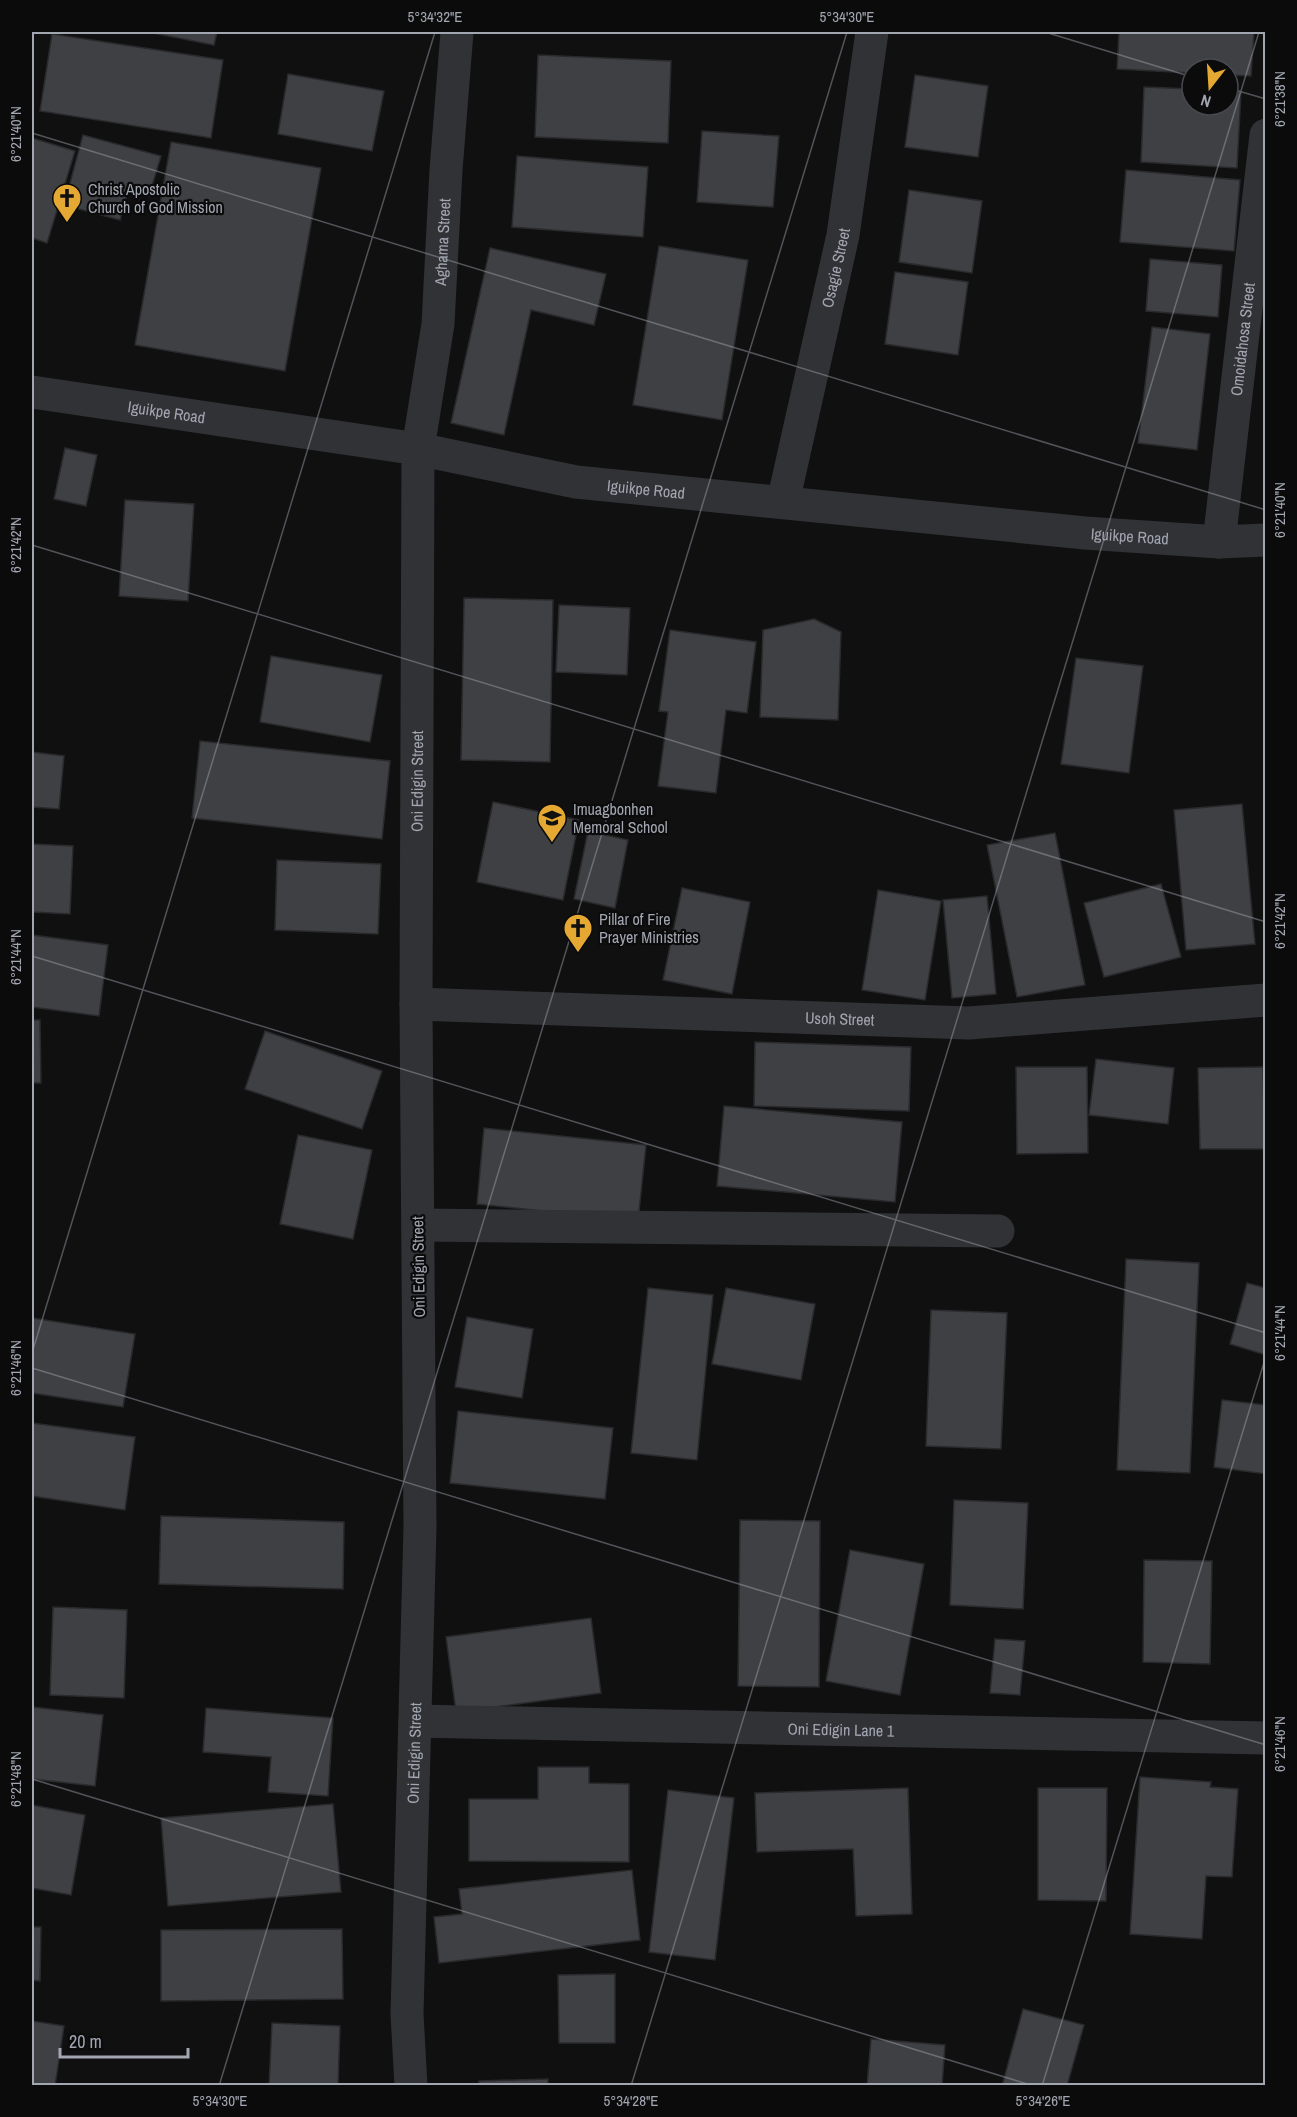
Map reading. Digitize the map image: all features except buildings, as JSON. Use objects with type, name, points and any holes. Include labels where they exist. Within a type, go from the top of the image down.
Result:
[{"type":"street","name":"Aghama Street","points":[[418,449],[438,324],[446,170],[457,32]]},
{"type":"street","name":"Osagie Street","points":[[783,502],[843,235],[872,32]]},
{"type":"street","name":"Omoidahosa Street","points":[[1219,542],[1266,135]]},
{"type":"street","name":"Iguikpe Road","points":[[32,392],[418,449],[576,482],[1085,533],[1219,542],[1266,540]]},
{"type":"street","name":"Oni Edigin Street","points":[[411,2085],[407,2014],[420,1527],[416,1004],[418,449]]},
{"type":"street","name":"Usoh Street","points":[[416,1004],[969,1023],[1266,1000]]},
{"type":"street","points":[[418,1225],[998,1231]]},
{"type":"street","name":"Oni Edigin Lane 1","points":[[415,1720],[1266,1738]]},
{"type":"place","name":"Christ Apostolic Church of God Mission","points":[[67,224]]},
{"type":"place","name":"Imuagbonhen Memoral School","points":[[552,844]]},
{"type":"place","name":"Pillar of Fire Prayer Ministries","points":[[578,954]]}]
